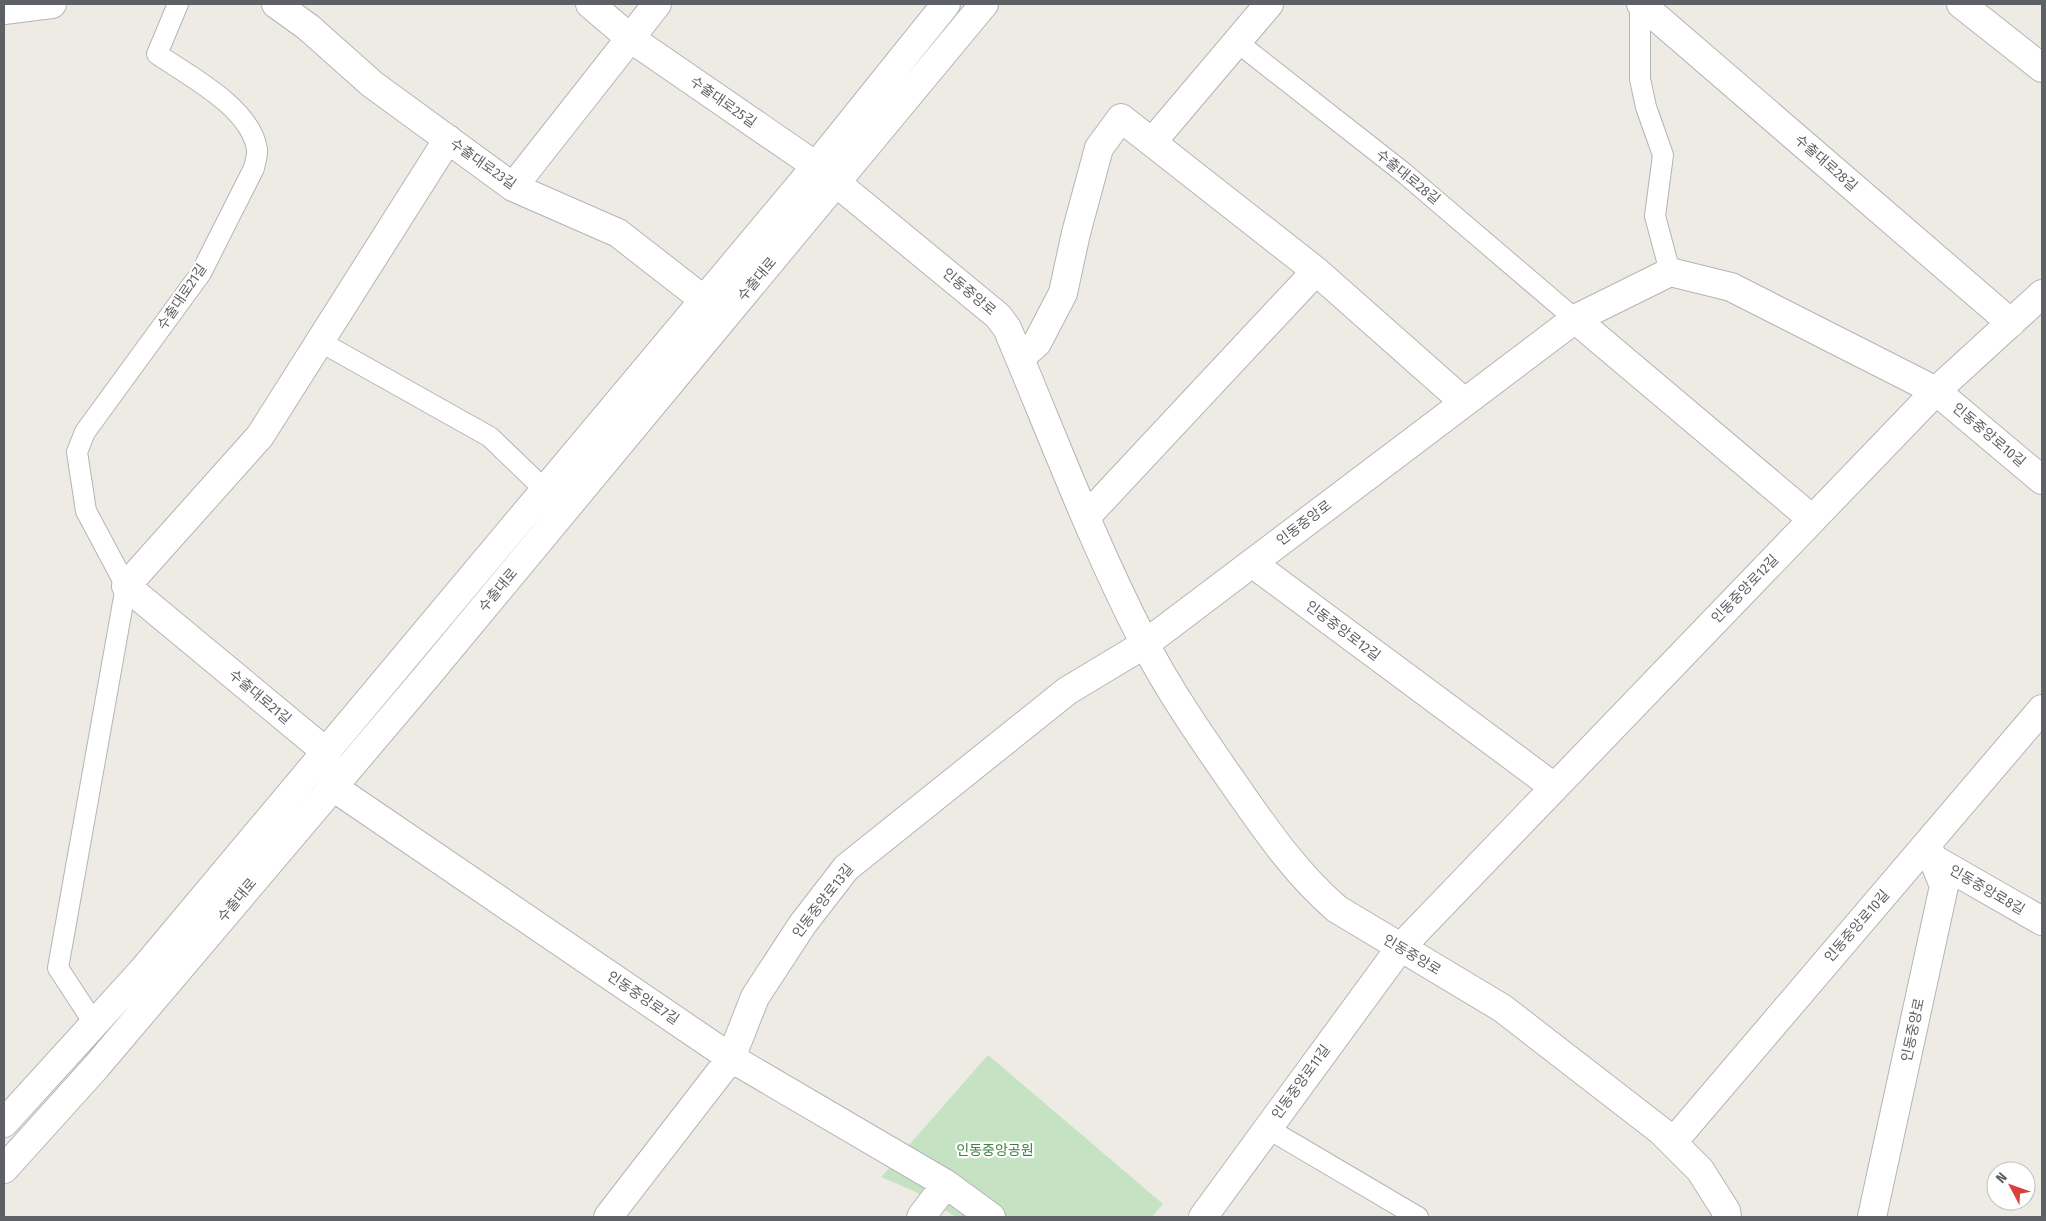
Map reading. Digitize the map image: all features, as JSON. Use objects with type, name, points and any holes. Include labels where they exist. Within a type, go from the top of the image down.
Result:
[{"type":"street","name":"수출대로23길","points":[[276,4],[308,27],[372,84],[513,187],[618,233],[704,300]]},
{"type":"street","name":"수출대로25길","points":[[590,4],[630,38],[816,166]]},
{"type":"street","points":[[513,187],[657,4]]},
{"type":"street","name":"수출대로","points":[[4,1123],[144,969],[816,166],[946,4]]},
{"type":"street","name":"수출대로","points":[[4,1169],[96,1067],[333,787],[837,184],[984,4]]},
{"type":"street","points":[[1153,141],[1269,4]]},
{"type":"street","name":"수출대로28길","points":[[1640,4],[2011,323]]},
{"type":"street","points":[[1962,4],[2042,68]]},
{"type":"street","points":[[4,10],[43,5]]},
{"type":"street","points":[[1020,358],[1037,342],[1063,294],[1076,233],[1099,148],[1121,118],[1153,141],[1316,271],[1464,402]]},
{"type":"street","points":[[126,586],[260,436],[448,139]]},
{"type":"street","name":"인동중앙로","points":[[816,166],[987,305],[1007,328],[1086,517],[1145,644],[1207,745],[1257,817],[1316,891],[1337,909],[1502,1008],[1662,1131],[1700,1170],[1726,1211],[1727,1217]]},
{"type":"street","points":[[1086,517],[1316,271]]},
{"type":"street","points":[[1670,272],[1731,287],[1936,391]]},
{"type":"street","name":"인동중앙로","points":[[1145,644],[1575,319],[1670,272]]},
{"type":"street","name":"인동중앙로12길","points":[[1400,948],[1936,391],[2042,294]]},
{"type":"street","points":[[1575,319],[1812,519]]},
{"type":"street","name":"인동중앙로10길","points":[[1936,391],[2042,480]]},
{"type":"street","name":"인동중앙로12길","points":[[1252,563],[1554,788]]},
{"type":"street","name":"수출대로21길","points":[[126,586],[325,751]]},
{"type":"street","name":"인동중앙로13길","points":[[608,1217],[731,1058],[755,997],[802,925],[846,868],[1067,691],[1145,644]]},
{"type":"street","name":"인동중앙로10길","points":[[1673,1142],[1930,851],[2042,709]]},
{"type":"street","points":[[325,751],[333,787]]},
{"type":"street","name":"인동중앙로7길","points":[[333,787],[731,1058],[946,1184],[991,1217]]},
{"type":"street","name":"인동중앙로","points":[[1872,1217],[1944,886],[1930,851]]},
{"type":"street","name":"인동중앙로8길","points":[[1930,851],[2042,921]]},
{"type":"street","name":"인동중앙로11길","points":[[1203,1217],[1400,948]]},
{"type":"street","points":[[921,1217],[946,1184]]},
{"type":"lane","name":"수출대로21길","points":[[126,586],[86,511],[77,452],[85,432],[201,273],[254,168],[257,150],[253,136],[236,111],[157,54],[178,4]]},
{"type":"lane","name":"수출대로28길","points":[[1640,4],[1640,79],[1646,108],[1663,155],[1655,216],[1670,272]]},
{"type":"lane","name":"수출대로28길","points":[[1237,42],[1404,173],[1575,319]]},
{"type":"lane","points":[[319,341],[490,437],[545,490]]},
{"type":"lane","points":[[94,1023],[58,968],[126,586]]},
{"type":"lane","points":[[1267,1128],[1418,1217]]},
{"type":"green space","name":"인동중앙공원","points":[[988,1055],[1163,1204],[1152,1217],[956,1217],[916,1192],[881,1177]]}]
